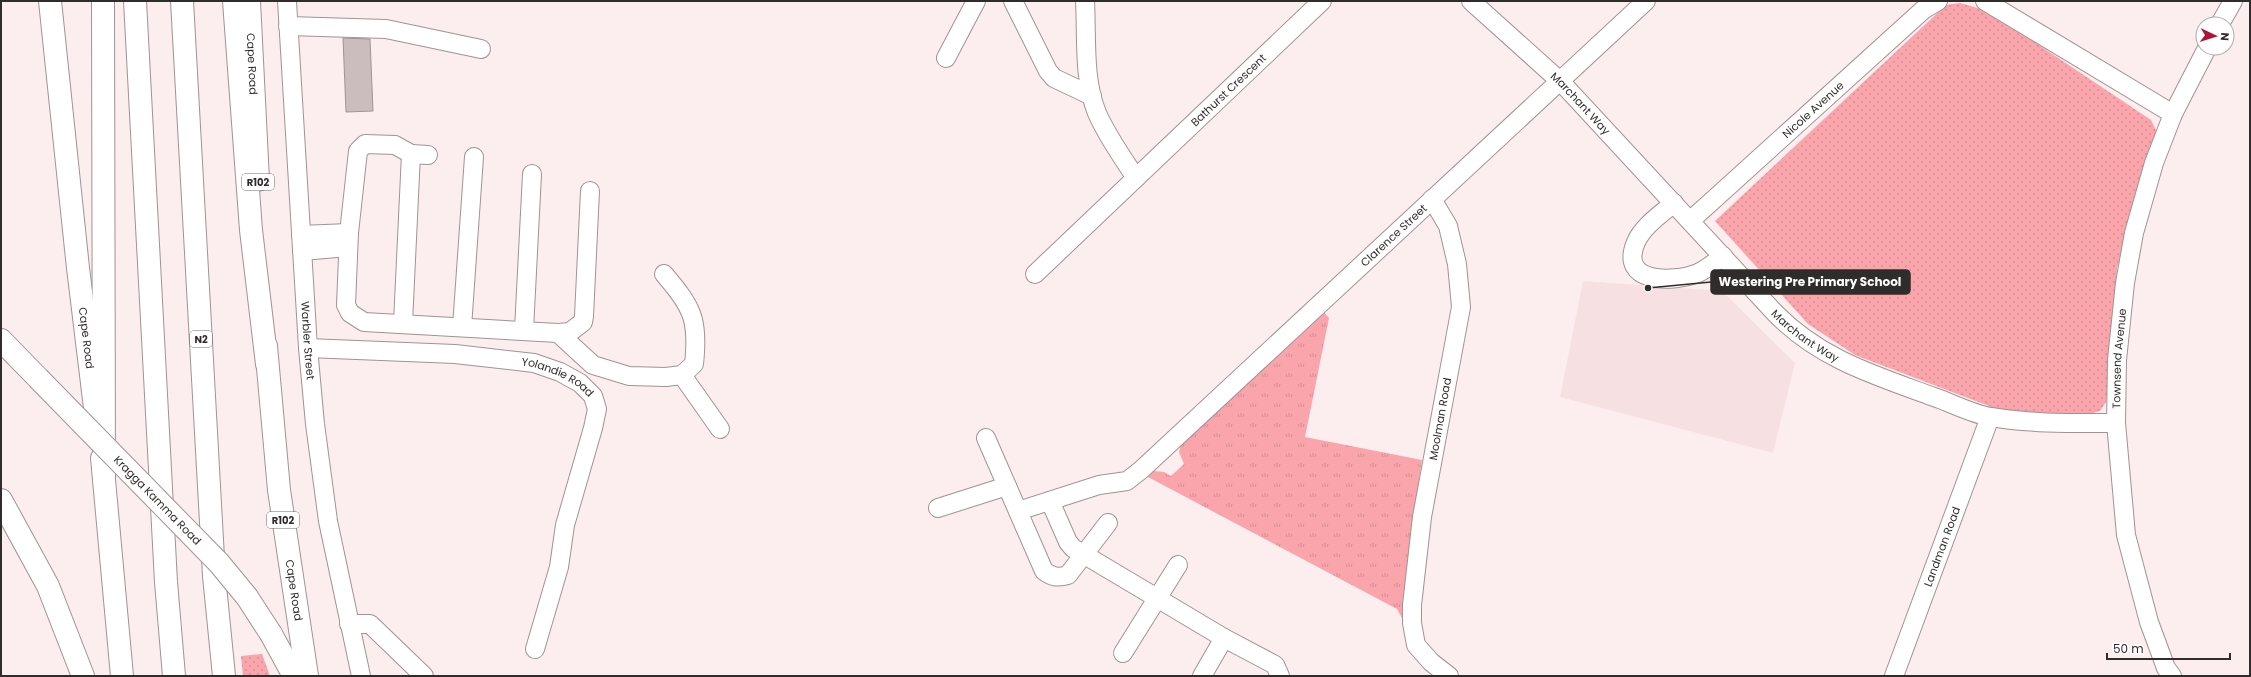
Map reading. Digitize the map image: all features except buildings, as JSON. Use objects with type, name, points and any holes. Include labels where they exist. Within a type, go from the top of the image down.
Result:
[{"type":"main road","name":"Cape Road","points":[[50,1],[78,268],[104,478],[122,676]]},
{"type":"main road","points":[[103,1],[104,478]]},
{"type":"main road","points":[[135,1],[166,582],[174,676]]},
{"type":"main road","name":"N2","points":[[182,1],[213,568],[224,676]]},
{"type":"main road","points":[[234,1],[251,230],[267,364]]},
{"type":"main road","name":"Cape Road","points":[[248,1],[267,364],[282,511],[307,676]]},
{"type":"main road","name":"Kragga Kamma Road","points":[[1,340],[219,563],[246,597],[271,634],[294,676]]},
{"type":"main road","points":[[1,500],[48,586],[83,676]]},
{"type":"street","name":"Warbler Street","points":[[287,1],[301,243],[315,424],[328,521],[361,676]]},
{"type":"street","points":[[946,58],[976,1]]},
{"type":"street","points":[[1013,1],[1048,71],[1054,78],[1092,96]]},
{"type":"street","points":[[1085,1],[1089,80],[1092,96],[1097,112],[1112,141],[1136,178]]},
{"type":"street","name":"Bathurst Crescent","points":[[1035,274],[1322,1]]},
{"type":"street","name":"Marchant Way","points":[[1471,1],[1561,82],[1793,332],[1816,348],[1853,367],[1990,417],[2062,423],[2116,423]]},
{"type":"street","name":"Clarence Street","points":[[1018,512],[1099,485],[1128,481],[1432,198],[1561,82],[1646,1]]},
{"type":"street","name":"Nicole Avenue","points":[[1690,220],[1923,10],[1938,1]]},
{"type":"street","points":[[1986,1],[2173,114]]},
{"type":"street","points":[[2225,16],[2233,1]]},
{"type":"street","points":[[288,26],[386,29],[482,49]]},
{"type":"street","name":"Townsend Avenue","points":[[2172,676],[2166,668],[2149,622],[2126,535],[2116,423],[2119,344],[2125,283],[2134,232],[2154,163],[2173,114],[2203,56]]},
{"type":"street","points":[[403,323],[420,155],[395,145],[365,144],[361,146],[358,151],[345,277],[346,304],[350,313],[364,322],[403,323],[558,333],[570,332],[583,322],[590,191]]},
{"type":"street","points":[[462,327],[474,156]]},
{"type":"street","points":[[524,330],[532,174]]},
{"type":"street","name":"Moolman Road","points":[[1432,198],[1448,226],[1457,264],[1461,307],[1422,517],[1412,605],[1412,623],[1416,645],[1431,662],[1449,676]]},
{"type":"street","points":[[1674,203],[1649,224],[1636,241],[1633,258],[1639,272],[1650,278],[1672,279],[1697,273],[1723,256]]},
{"type":"street","points":[[301,243],[349,240]]},
{"type":"street","points":[[558,333],[593,365],[629,376],[666,377],[682,375],[694,364],[697,339],[694,316],[682,296],[664,274]]},
{"type":"street","name":"Yolandie Road","points":[[308,348],[455,354],[534,363],[560,372],[580,383],[593,396],[597,409],[593,428],[565,525],[559,568],[534,649]]},
{"type":"street","points":[[682,375],[720,429]]},
{"type":"street","name":"Landman Road","points":[[1894,676],[1990,417]]},
{"type":"street","points":[[986,438],[1044,571],[1050,576],[1060,578],[1068,575],[1108,523]]},
{"type":"street","points":[[938,508],[1007,486]]},
{"type":"street","points":[[1050,501],[1068,542],[1083,554],[1224,638],[1275,665],[1280,676]]},
{"type":"street","points":[[1124,652],[1178,565]]},
{"type":"street","points":[[349,624],[370,624],[424,676]]},
{"type":"street","points":[[1202,676],[1224,638]]},
{"type":"shaded area","points":[[1583,281],[1722,291],[1795,363],[1773,453],[1560,397]]},
{"type":"green space","points":[[1960,3],[1988,11],[2151,120],[2158,134],[2141,175],[2117,268],[2111,372],[2106,402],[2100,411],[2083,416],[2002,411],[1855,355],[1808,324],[1715,221],[1946,5]]},
{"type":"green space","points":[[1323,311],[1329,318],[1305,437],[1422,460],[1412,525],[1403,620],[1397,609],[1148,477],[1154,471],[1164,472],[1171,476],[1184,464],[1179,452],[1182,441]]},
{"type":"green space","points":[[262,654],[270,676],[243,676],[241,656]]},
{"type":"place","name":"Westering Pre Primary School","points":[[1648,288]]}]
